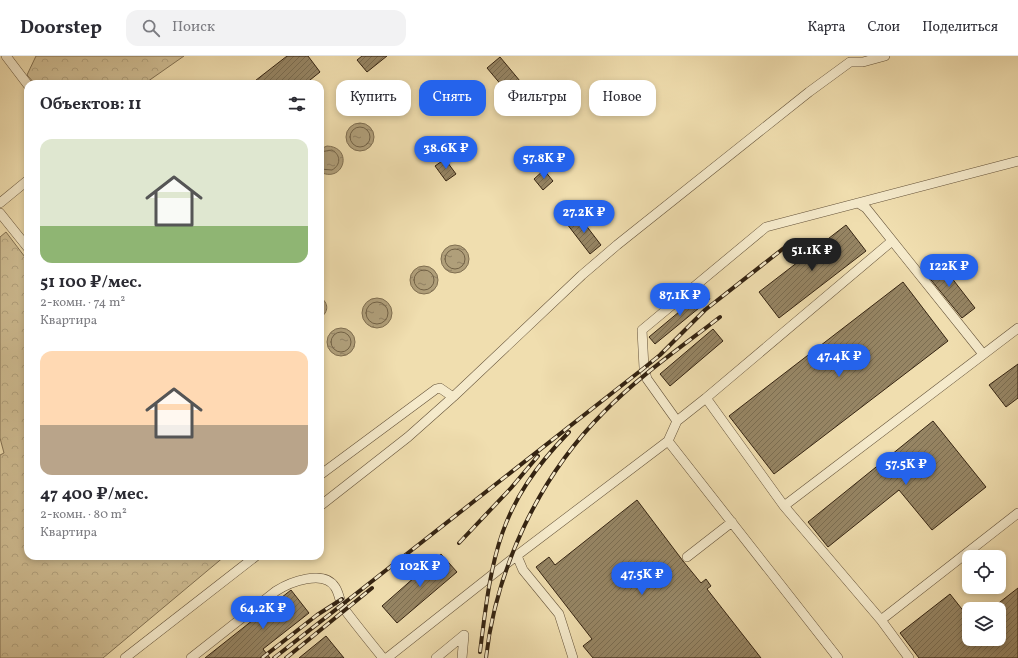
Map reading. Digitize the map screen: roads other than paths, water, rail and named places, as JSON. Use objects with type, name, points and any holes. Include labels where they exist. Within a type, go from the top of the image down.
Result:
[{"type":"street","points":[[6,56],[24,80]]},
{"type":"street","points":[[324,503],[408,437],[453,398],[582,275],[611,250],[810,92],[849,59],[863,62],[886,56]]},
{"type":"street","points":[[678,420],[647,379],[644,368],[642,330],[766,227],[1018,161]]},
{"type":"street","points":[[0,203],[24,183]]},
{"type":"street","points":[[858,203],[866,208],[983,354]]},
{"type":"street","points":[[1,218],[24,244]]},
{"type":"street","points":[[387,658],[517,556],[668,441],[678,420],[892,241]]},
{"type":"street","points":[[784,506],[1018,328]]},
{"type":"street","points":[[324,472],[436,389],[440,388],[453,398]]},
{"type":"street","points":[[706,398],[784,506],[881,620],[909,658]]},
{"type":"street","points":[[668,441],[838,658]]},
{"type":"street","points":[[881,620],[1018,513]]},
{"type":"street","points":[[686,557],[732,522]]},
{"type":"street","points":[[517,556],[523,570],[559,614],[573,658]]},
{"type":"street","points":[[125,658],[251,560]]},
{"type":"street","points":[[190,658],[276,591],[288,585],[316,578],[327,580],[334,586],[341,605],[383,658]]},
{"type":"street","points":[[436,658],[464,635],[462,658]]},
{"type":"water","points":[[360,123],[370,127],[374,137],[370,147],[360,151],[350,147],[346,137],[350,127]]},
{"type":"water","points":[[327,146],[335,148],[341,152],[343,164],[335,173],[324,173],[324,147]]},
{"type":"water","points":[[455,245],[461,246],[465,249],[468,253],[468,265],[465,269],[461,272],[455,273],[449,272],[445,269],[442,265],[441,259],[442,253],[445,249],[449,246]]},
{"type":"water","points":[[424,266],[434,270],[438,280],[434,290],[424,294],[414,290],[410,280],[414,270]]},
{"type":"water","points":[[377,298],[383,299],[391,307],[391,319],[383,327],[377,328],[371,327],[363,319],[362,313],[363,307],[371,299]]},
{"type":"water","points":[[324,300],[327,308],[324,314]]},
{"type":"water","points":[[341,328],[351,332],[355,342],[351,352],[341,356],[331,352],[327,342],[331,332]]},
{"type":"railway","points":[[274,658],[644,368],[660,355],[705,310],[789,244]]},
{"type":"railway","points":[[486,658],[491,625],[511,558],[524,526],[540,495],[559,466],[580,438],[630,387],[720,317]]},
{"type":"railway","points":[[480,652],[489,587],[502,533],[513,508],[527,484],[545,458],[569,432]]},
{"type":"railway","points":[[459,543],[511,488],[538,456]]},
{"type":"railway","points":[[286,658],[372,588]]},
{"type":"railway","points":[[262,658],[317,615],[342,599]]}]
